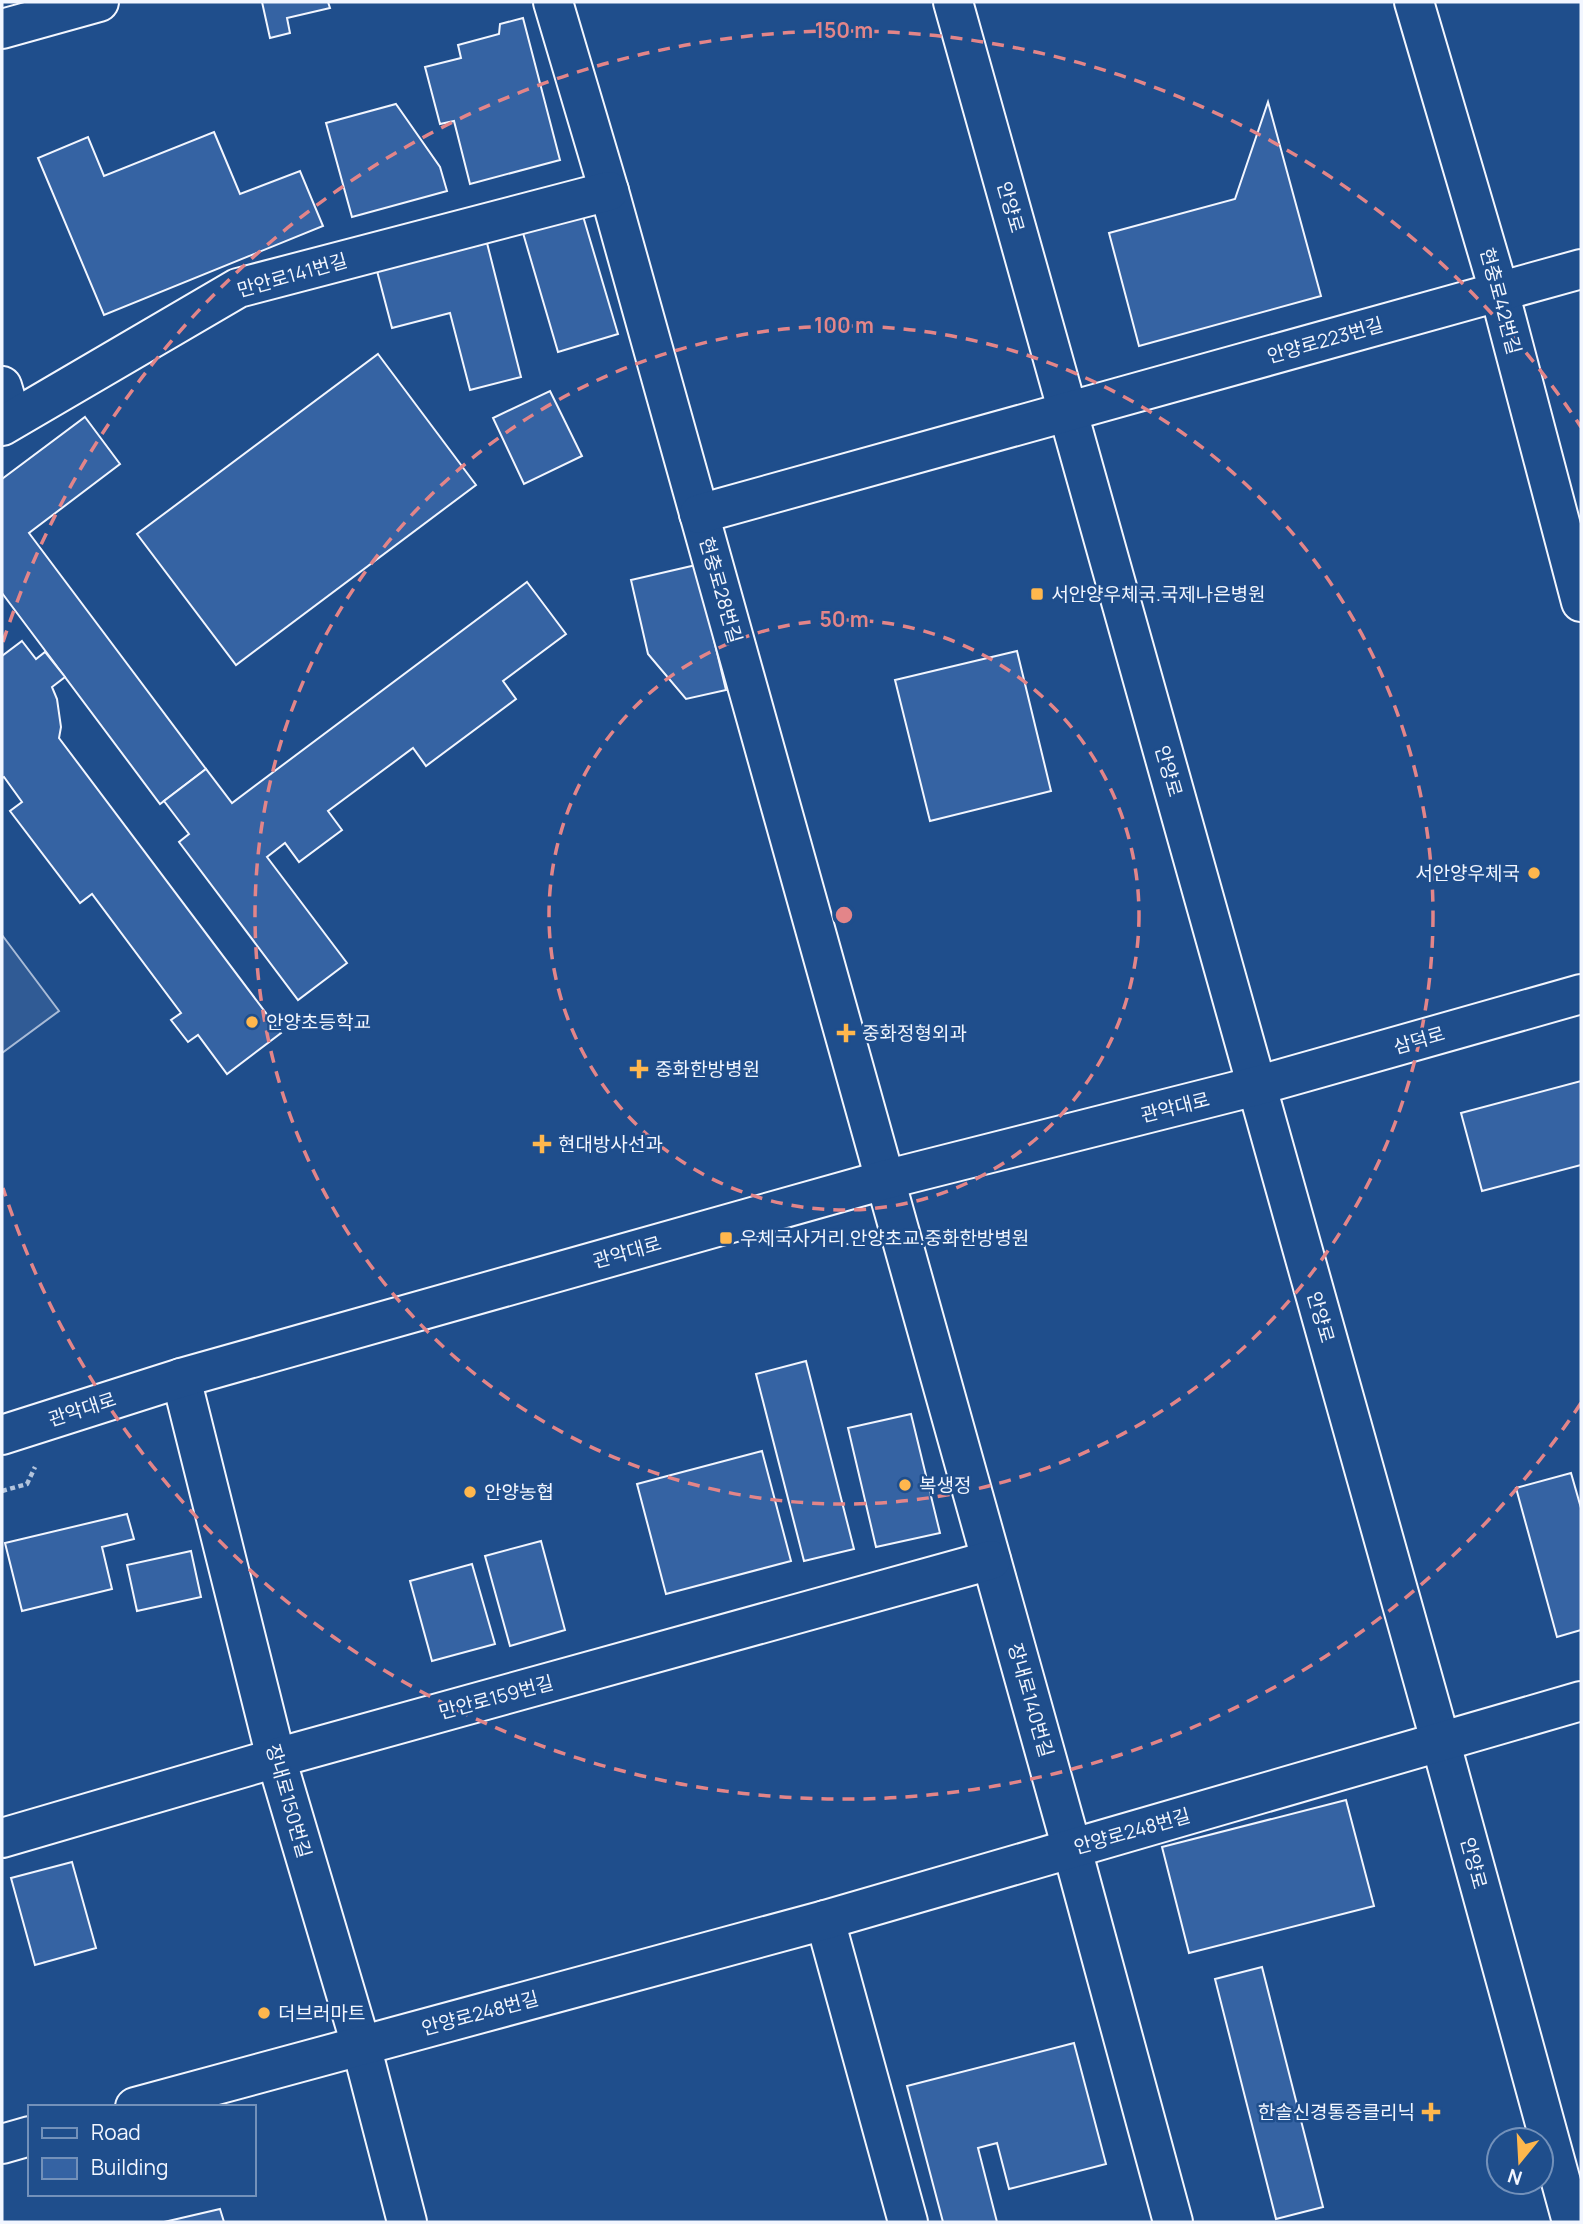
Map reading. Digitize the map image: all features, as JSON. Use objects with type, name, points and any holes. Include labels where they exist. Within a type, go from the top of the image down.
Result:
[{"type":"street","points":[[2,29],[99,2]]},
{"type":"street","name":"현충로28번길","points":[[553,2],[609,191],[884,1180]]},
{"type":"street","name":"안양로","points":[[953,2],[1440,1740],[1572,2222]]},
{"type":"street","name":"현충로42번길","points":[[1414,2],[1499,291],[1581,602]]},
{"type":"street","name":"만안로141번길","points":[[5,410],[238,288],[609,191]]},
{"type":"street","name":"안양로223번길","points":[[1069,412],[1581,269]]},
{"type":"street","points":[[699,514],[1069,412]]},
{"type":"street","name":"삼덕로","points":[[1256,1086],[1581,993]]},
{"type":"street","name":"관악대로","points":[[2,1435],[181,1378],[884,1180],[1256,1086]]},
{"type":"street","name":"장내로140번길","points":[[884,1180],[1072,1849],[1173,2222]]},
{"type":"street","name":"장내로150번길","points":[[181,1378],[276,1758],[361,2045],[407,2222]]},
{"type":"street","name":"만안로159번길","points":[[2,1838],[276,1758],[991,1560]]},
{"type":"street","name":"안양로248번길","points":[[142,2105],[825,1920],[1581,1701]]},
{"type":"street","points":[[825,1920],[908,2222]]},
{"type":"street","points":[[2,2144],[28,2137]]},
{"type":"shaded area","points":[[2,935],[59,1011],[2,1053]]},
{"type":"building","points":[[262,2],[328,2],[330,8],[287,18],[290,33],[270,38]]},
{"type":"building","points":[[523,18],[560,160],[470,184],[454,121],[440,124],[425,67],[461,58],[458,45],[499,34],[500,24]]},
{"type":"building","points":[[1268,102],[1321,296],[1139,346],[1109,233],[1235,199]]},
{"type":"building","points":[[396,104],[440,167],[447,191],[352,217],[326,123]]},
{"type":"building","points":[[214,132],[240,194],[300,171],[323,226],[104,315],[38,158],[88,137],[104,176]]},
{"type":"building","points":[[583,216],[618,334],[558,352],[523,233]]},
{"type":"building","points":[[487,243],[521,377],[470,390],[450,313],[392,328],[377,271]]},
{"type":"building","points":[[378,354],[476,485],[236,665],[137,534]]},
{"type":"building","points":[[550,391],[582,456],[524,484],[493,418]]},
{"type":"building","points":[[85,417],[120,464],[29,533],[206,769],[160,804],[2,593],[2,479]]},
{"type":"building","points":[[696,565],[726,690],[686,699],[648,654],[631,580]]},
{"type":"building","points":[[527,582],[566,634],[503,681],[516,699],[426,766],[413,748],[328,811],[342,830],[299,862],[285,843],[267,857],[347,963],[298,1000],[179,842],[189,834],[164,801],[206,769],[232,803]]},
{"type":"building","points":[[22,641],[36,659],[45,652],[65,677],[52,687],[57,699],[61,727],[59,738],[281,1033],[227,1074],[198,1035],[188,1042],[171,1020],[181,1013],[92,894],[80,903],[10,811],[22,802],[4,777],[2,778],[2,656]]},
{"type":"building","points":[[1017,651],[1051,791],[930,821],[895,680]]},
{"type":"building","points":[[1581,1081],[1581,1165],[1482,1191],[1461,1113]]},
{"type":"building","points":[[806,1361],[854,1549],[804,1561],[756,1374]]},
{"type":"building","points":[[911,1414],[940,1533],[876,1547],[848,1428]]},
{"type":"building","points":[[762,1451],[791,1561],[666,1594],[637,1484]]},
{"type":"building","points":[[1571,1473],[1581,1508],[1581,1630],[1557,1637],[1516,1488]]},
{"type":"building","points":[[127,1514],[134,1539],[102,1547],[112,1589],[22,1611],[5,1543]]},
{"type":"building","points":[[541,1541],[565,1630],[510,1646],[485,1556]]},
{"type":"building","points":[[191,1551],[201,1597],[137,1611],[127,1565]]},
{"type":"building","points":[[472,1564],[495,1644],[432,1661],[410,1581]]},
{"type":"building","points":[[1346,1800],[1374,1906],[1189,1953],[1162,1847]]},
{"type":"building","points":[[72,1862],[96,1948],[35,1965],[11,1878]]},
{"type":"building","points":[[1262,1967],[1323,2207],[1276,2219],[1215,1979]]},
{"type":"building","points":[[1074,2043],[1106,2164],[1009,2189],[997,2143],[978,2148],[997,2222],[943,2222],[907,2086]]},
{"type":"building","points":[[220,2209],[224,2222],[164,2222]]},
{"type":"place","name":"서안양우체국.국제나은병원","points":[[1037,594]]},
{"type":"place","name":"서안양우체국","points":[[1534,873]]},
{"type":"place","name":"안양초등학교","points":[[252,1022]]},
{"type":"place","name":"중화정형외과","points":[[846,1033]]},
{"type":"place","name":"중화한방병원","points":[[639,1069]]},
{"type":"place","name":"현대방사선과","points":[[542,1144]]},
{"type":"place","name":"우체국사거리.안양초교.중화한방병원","points":[[726,1238]]},
{"type":"place","name":"복생정","points":[[905,1485]]},
{"type":"place","name":"안양농협","points":[[470,1492]]},
{"type":"place","name":"더브러마트","points":[[264,2013]]},
{"type":"place","name":"한솔신경통증클리닉","points":[[1431,2112]]}]
